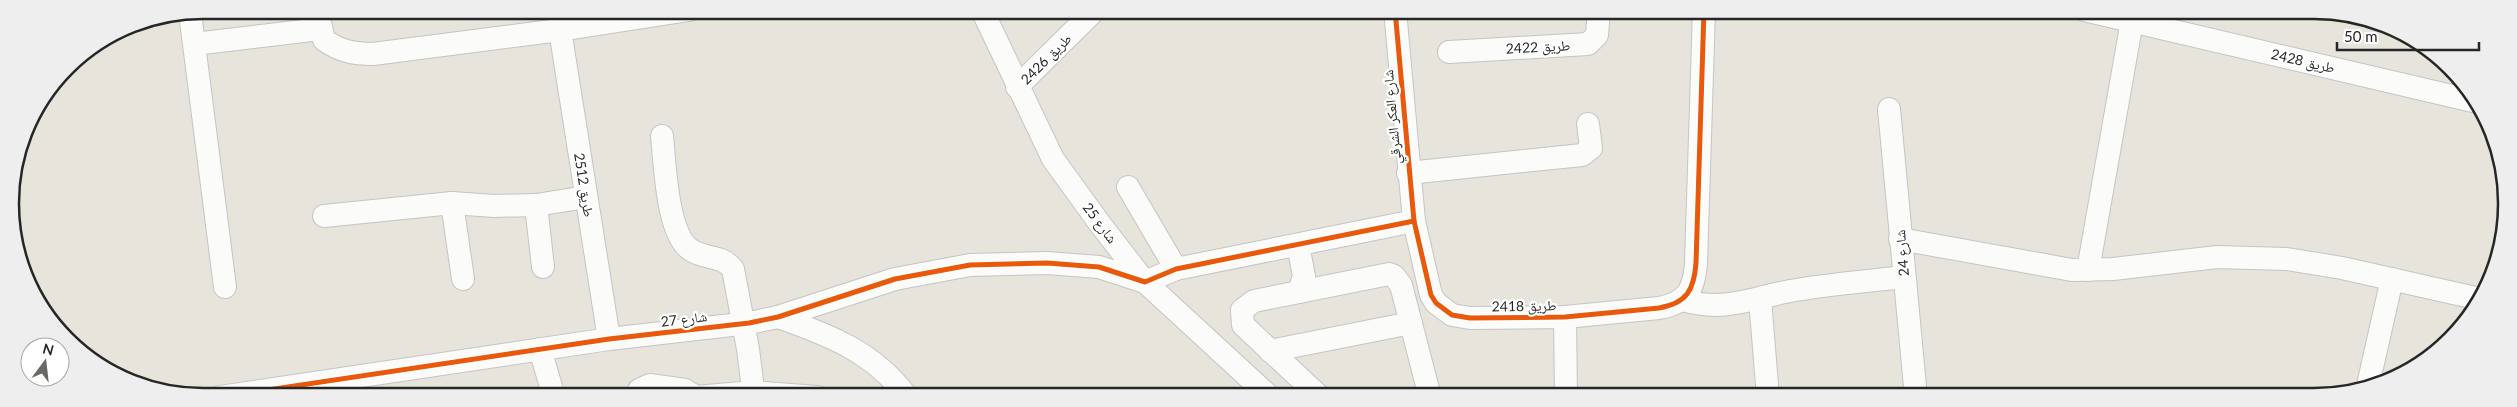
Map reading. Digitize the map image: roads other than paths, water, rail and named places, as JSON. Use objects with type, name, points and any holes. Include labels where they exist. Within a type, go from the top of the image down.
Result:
[{"type":"street","points":[[191,19],[225,287]]},
{"type":"street","points":[[195,44],[318,20],[324,40],[336,48],[352,54],[373,54],[632,19]]},
{"type":"street","name":"شارع 25","points":[[986,19],[1053,159],[1145,282],[1261,388]]},
{"type":"street","name":"طريق 2426","points":[[1017,87],[1086,19]]},
{"type":"street","name":"شارع العكر الشرقي","points":[[1396,19],[1408,173],[1414,221]]},
{"type":"street","name":"طريق 2422","points":[[1449,52],[1588,44],[1597,35],[1598,19]]},
{"type":"street","points":[[1682,300],[1691,291],[1696,271],[1704,19]]},
{"type":"street","name":"طريق 2428","points":[[2123,19],[2466,99]]},
{"type":"street","points":[[2088,270],[2132,21]]},
{"type":"street","name":"طريق 2512","points":[[560,30],[609,339]]},
{"type":"street","name":"شارع 24","points":[[1889,109],[1915,388]]},
{"type":"street","name":"شارع العكر الشرقي","points":[[1408,173],[1582,155],[1591,148],[1588,124]]},
{"type":"street","points":[[662,136],[672,218],[677,236],[690,250],[704,256],[723,259],[733,268],[753,388]]},
{"type":"street","points":[[1128,187],[1176,269]]},
{"type":"street","points":[[324,216],[452,204],[536,205],[586,197]]},
{"type":"street","points":[[452,204],[463,279]]},
{"type":"street","points":[[536,205],[543,267]]},
{"type":"street","points":[[1145,282],[1176,269],[1414,221]]},
{"type":"street","name":"طريق 2418","points":[[1414,221],[1431,296],[1442,310],[1461,318],[1565,317],[1659,308],[1672,306],[1682,300],[1716,306],[1737,305],[1806,288],[1904,277]]},
{"type":"street","points":[[1900,239],[2050,267],[2088,270],[2217,257],[2252,257],[2315,263],[2472,297]]},
{"type":"street","points":[[1306,243],[1320,270],[1331,285]]},
{"type":"street","points":[[1299,292],[1304,276],[1306,243]]},
{"type":"street","name":"شارع 27","points":[[322,388],[540,349],[778,317],[895,279],[970,265],[1047,263],[1098,266],[1145,282]]},
{"type":"street","points":[[1311,388],[1242,325],[1240,320],[1242,310],[1254,301],[1384,274],[1394,276],[1401,285],[1428,388]]},
{"type":"street","points":[[2369,379],[2392,280]]},
{"type":"street","points":[[1760,299],[1767,388]]},
{"type":"street","points":[[778,317],[824,333],[854,348],[886,373],[900,388]]},
{"type":"street","name":"طريق 2418","points":[[1565,317],[1566,388]]},
{"type":"street","points":[[1270,351],[1411,324]]},
{"type":"street","points":[[540,349],[552,388]]},
{"type":"street","points":[[644,388],[650,385],[671,388]]}]
